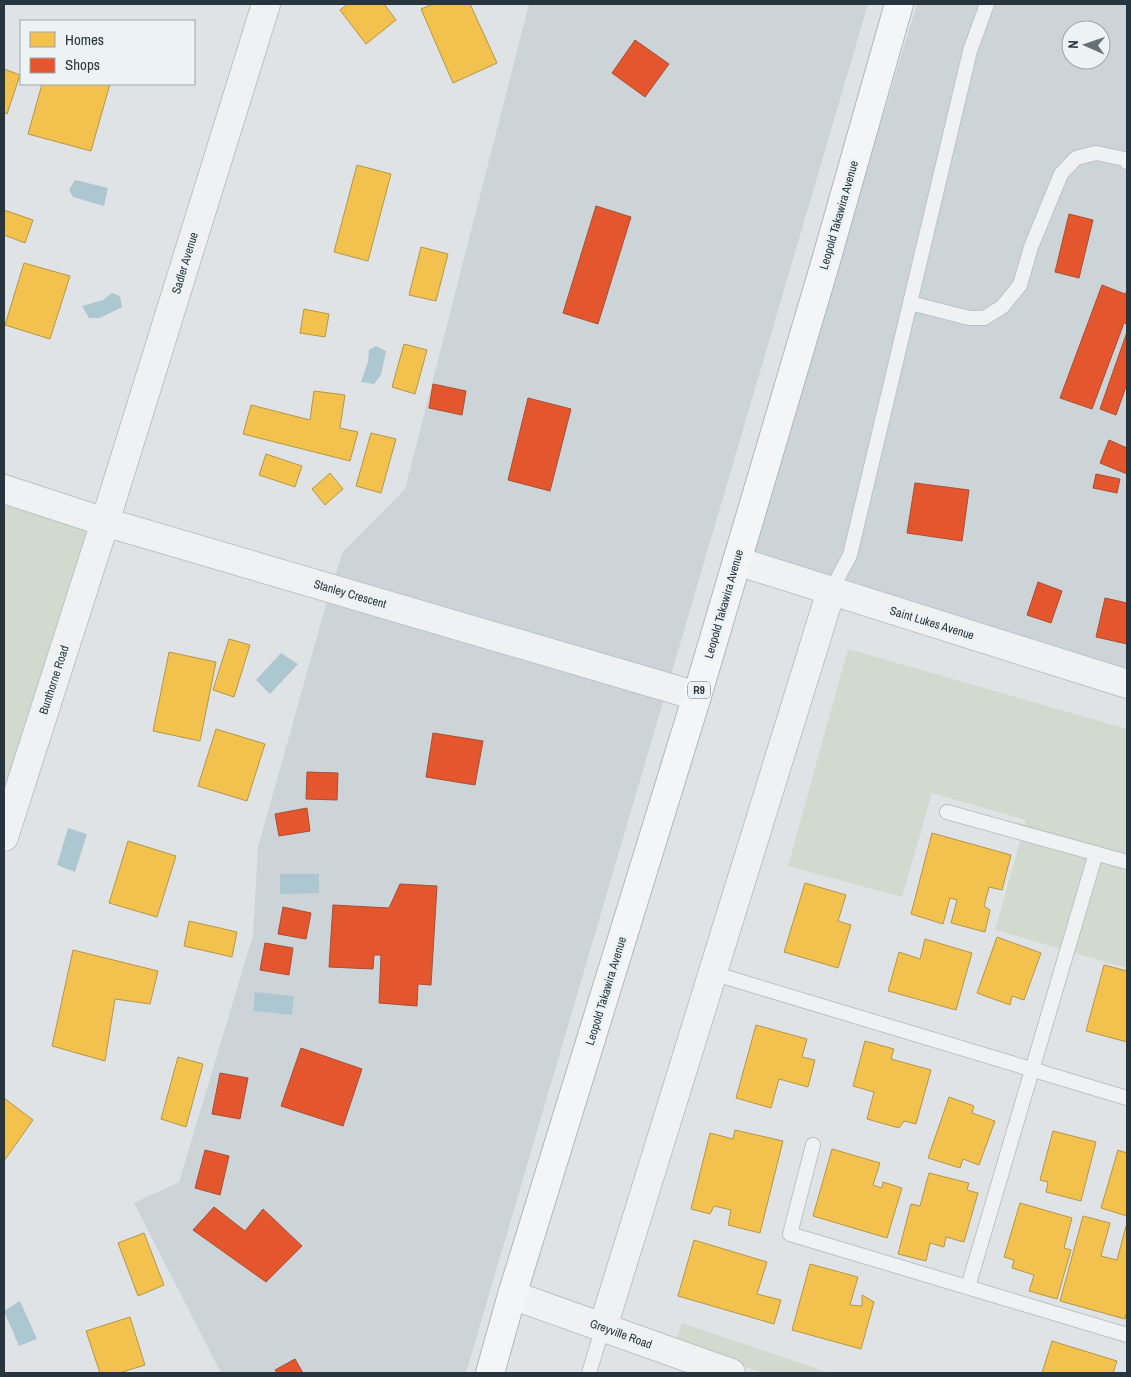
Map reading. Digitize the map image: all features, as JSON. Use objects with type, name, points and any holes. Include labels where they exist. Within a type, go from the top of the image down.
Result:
[{"type":"highway","name":"Leopold Takawira Avenue","points":[[490,1373],[512,1295],[697,696],[826,264],[899,4]]},
{"type":"street","name":"Sadler Avenue","points":[[105,522],[266,4]]},
{"type":"street","name":"Stanley Crescent","points":[[4,490],[105,522],[697,696]]},
{"type":"street","name":"Bunthorne Road","points":[[4,837],[105,522]]},
{"type":"street","name":"Saint Lukes Avenue","points":[[737,562],[1127,684]]},
{"type":"street","points":[[603,1327],[831,591]]},
{"type":"street","name":"Greyville Road","points":[[512,1295],[731,1373]]},
{"type":"lane","points":[[831,591],[850,555],[970,51],[987,4]]},
{"type":"lane","points":[[910,303],[970,318],[984,318],[1002,308],[1020,284],[1032,247],[1061,174],[1076,158],[1096,153],[1125,159],[1127,162]]},
{"type":"lane","points":[[947,812],[1127,862]]},
{"type":"lane","points":[[968,1287],[1096,853]]},
{"type":"lane","points":[[712,973],[1127,1098]]},
{"type":"lane","points":[[813,1145],[790,1234],[1127,1335]]},
{"type":"lane","points":[[589,1373],[603,1327]]},
{"type":"shaded area","points":[[529,4],[868,4],[466,1373],[221,1373],[134,1203],[179,1182],[253,935],[258,847],[331,587],[343,552],[405,489]]},
{"type":"shaded area","points":[[917,4],[1127,4],[1127,675],[749,555]]},
{"type":"shaded area","points":[[4,500],[91,528],[4,792]]},
{"type":"shaded area","points":[[848,649],[1127,729],[1127,968],[995,930],[1026,820],[932,793],[902,897],[788,866]]},
{"type":"shaded area","points":[[682,1323],[830,1373],[763,1373],[675,1343]]},
{"type":"water","points":[[75,180],[108,188],[104,206],[73,197],[69,190]]},
{"type":"water","points":[[112,293],[120,296],[122,307],[100,318],[89,318],[82,306],[103,300]]},
{"type":"water","points":[[376,346],[386,351],[381,375],[374,384],[361,382],[368,362],[369,350]]},
{"type":"water","points":[[281,653],[298,664],[270,694],[256,680]]},
{"type":"water","points":[[68,828],[87,834],[75,872],[57,865]]},
{"type":"water","points":[[280,874],[319,874],[319,893],[280,894]]},
{"type":"water","points":[[255,992],[294,996],[292,1015],[253,1011]]},
{"type":"water","points":[[20,1301],[37,1339],[19,1346],[4,1311]]},
{"type":"building: Homes","points":[[348,4],[384,4],[396,20],[366,44],[340,10]]},
{"type":"building: Homes","points":[[433,4],[470,4],[497,63],[453,83],[421,9]]},
{"type":"building: Homes","points":[[4,69],[20,75],[7,114],[4,113]]},
{"type":"building: Homes","points":[[42,85],[110,85],[91,151],[28,134]]},
{"type":"building: Homes","points":[[357,165],[391,174],[368,261],[334,252]]},
{"type":"building: Homes","points":[[4,210],[33,220],[25,243],[4,235]]},
{"type":"building: Homes","points":[[421,247],[448,254],[436,301],[409,295]]},
{"type":"building: Homes","points":[[24,263],[70,276],[50,339],[5,325]]},
{"type":"building: Homes","points":[[304,309],[329,314],[325,337],[300,333]]},
{"type":"building: Homes","points":[[404,344],[427,350],[415,394],[392,387]]},
{"type":"building: Homes","points":[[314,391],[345,395],[340,428],[358,432],[350,461],[243,434],[251,405],[310,420]]},
{"type":"building: Homes","points":[[371,433],[396,439],[381,493],[356,486]]},
{"type":"building: Homes","points":[[266,454],[302,466],[295,487],[259,475]]},
{"type":"building: Homes","points":[[330,473],[343,489],[325,505],[312,489]]},
{"type":"building: Homes","points":[[229,639],[250,645],[234,697],[213,690]]},
{"type":"building: Homes","points":[[169,652],[216,662],[200,741],[153,731]]},
{"type":"building: Homes","points":[[216,729],[265,744],[247,801],[198,786]]},
{"type":"building: Homes","points":[[932,833],[1011,855],[1002,890],[989,887],[984,906],[990,910],[985,932],[951,923],[957,900],[950,898],[943,924],[911,914]]},
{"type":"building: Homes","points":[[128,841],[176,856],[157,917],[109,903]]},
{"type":"building: Homes","points":[[805,883],[846,895],[838,921],[851,925],[838,968],[784,952]]},
{"type":"building: Homes","points":[[189,921],[237,932],[232,957],[184,946]]},
{"type":"building: Homes","points":[[997,937],[1041,953],[1024,1000],[1012,996],[1010,1005],[977,993]]},
{"type":"building: Homes","points":[[925,939],[972,953],[956,1010],[888,991],[899,952],[920,959]]},
{"type":"building: Homes","points":[[73,950],[158,971],[150,1004],[115,999],[105,1061],[52,1046]]},
{"type":"building: Homes","points":[[1104,965],[1127,971],[1127,1042],[1086,1031]]},
{"type":"building: Homes","points":[[756,1025],[807,1039],[802,1057],[815,1060],[808,1087],[779,1079],[771,1108],[736,1098]]},
{"type":"building: Homes","points":[[865,1041],[894,1049],[891,1059],[931,1070],[916,1124],[904,1121],[899,1128],[867,1119],[874,1092],[853,1086]]},
{"type":"building: Homes","points":[[178,1057],[203,1064],[186,1127],[161,1119]]},
{"type":"building: Homes","points":[[949,1097],[974,1106],[972,1113],[995,1121],[979,1165],[963,1159],[960,1168],[928,1158]]},
{"type":"building: Homes","points":[[4,1098],[33,1120],[4,1161]]},
{"type":"building: Homes","points":[[735,1130],[783,1141],[760,1233],[728,1225],[731,1210],[714,1206],[710,1214],[691,1209],[710,1133],[733,1139]]},
{"type":"building: Homes","points":[[1053,1131],[1096,1142],[1081,1201],[1046,1192],[1048,1182],[1040,1180]]},
{"type":"building: Homes","points":[[832,1149],[880,1163],[873,1185],[882,1188],[883,1182],[902,1188],[887,1238],[813,1216]]},
{"type":"building: Homes","points":[[1118,1150],[1127,1153],[1127,1216],[1101,1208]]},
{"type":"building: Homes","points":[[929,1173],[969,1183],[967,1190],[978,1193],[964,1242],[946,1237],[944,1247],[930,1243],[926,1261],[898,1254],[911,1204],[920,1206]]},
{"type":"building: Homes","points":[[1020,1203],[1072,1218],[1064,1248],[1071,1250],[1057,1299],[1029,1291],[1034,1275],[1012,1268],[1014,1260],[1004,1257]]},
{"type":"building: Homes","points":[[1083,1216],[1110,1223],[1101,1256],[1117,1260],[1127,1227],[1127,1310],[1125,1319],[1060,1301]]},
{"type":"building: Homes","points":[[144,1233],[164,1285],[138,1296],[118,1243]]},
{"type":"building: Homes","points":[[694,1240],[767,1262],[757,1294],[781,1300],[774,1324],[678,1296]]},
{"type":"building: Homes","points":[[810,1264],[858,1277],[850,1305],[862,1306],[862,1295],[874,1302],[861,1349],[792,1330]]},
{"type":"building: Homes","points":[[130,1317],[145,1365],[119,1373],[100,1373],[86,1331]]},
{"type":"building: Homes","points":[[1052,1341],[1117,1361],[1113,1373],[1042,1373]]},
{"type":"building: Shops","points":[[635,40],[669,64],[645,97],[612,73]]},
{"type":"building: Shops","points":[[596,206],[631,217],[598,324],[563,313]]},
{"type":"building: Shops","points":[[1069,214],[1093,220],[1079,278],[1055,272]]},
{"type":"building: Shops","points":[[1102,285],[1125,294],[1127,291],[1127,324],[1124,323],[1092,409],[1060,398]]},
{"type":"building: Shops","points":[[1127,332],[1127,384],[1116,415],[1100,409]]},
{"type":"building: Shops","points":[[433,384],[466,391],[462,415],[429,408]]},
{"type":"building: Shops","points":[[528,398],[571,409],[550,491],[508,480]]},
{"type":"building: Shops","points":[[1109,440],[1127,448],[1127,474],[1100,463]]},
{"type":"building: Shops","points":[[1096,474],[1120,479],[1117,493],[1093,488]]},
{"type":"building: Shops","points":[[915,483],[969,490],[962,541],[907,533]]},
{"type":"building: Shops","points":[[1038,582],[1062,591],[1051,623],[1027,615]]},
{"type":"building: Shops","points":[[1105,598],[1127,603],[1127,644],[1096,637]]},
{"type":"building: Shops","points":[[433,733],[483,741],[475,785],[426,777]]},
{"type":"building: Shops","points":[[307,772],[338,773],[337,800],[306,799]]},
{"type":"building: Shops","points":[[307,808],[310,831],[279,836],[275,814]]},
{"type":"building: Shops","points":[[400,884],[437,886],[431,985],[418,984],[417,1006],[379,1003],[381,955],[374,955],[373,969],[329,967],[333,905],[389,908]]},
{"type":"building: Shops","points":[[283,907],[311,913],[306,939],[278,934]]},
{"type":"building: Shops","points":[[265,943],[293,948],[289,975],[260,970]]},
{"type":"building: Shops","points":[[301,1048],[362,1069],[343,1126],[281,1106]]},
{"type":"building: Shops","points":[[220,1073],[248,1078],[240,1119],[212,1114]]},
{"type":"building: Shops","points":[[205,1150],[229,1156],[220,1195],[195,1188]]},
{"type":"building: Shops","points":[[214,1207],[245,1231],[263,1209],[302,1246],[266,1282],[193,1230]]},
{"type":"building: Shops","points":[[295,1359],[303,1373],[277,1373],[275,1370]]}]
